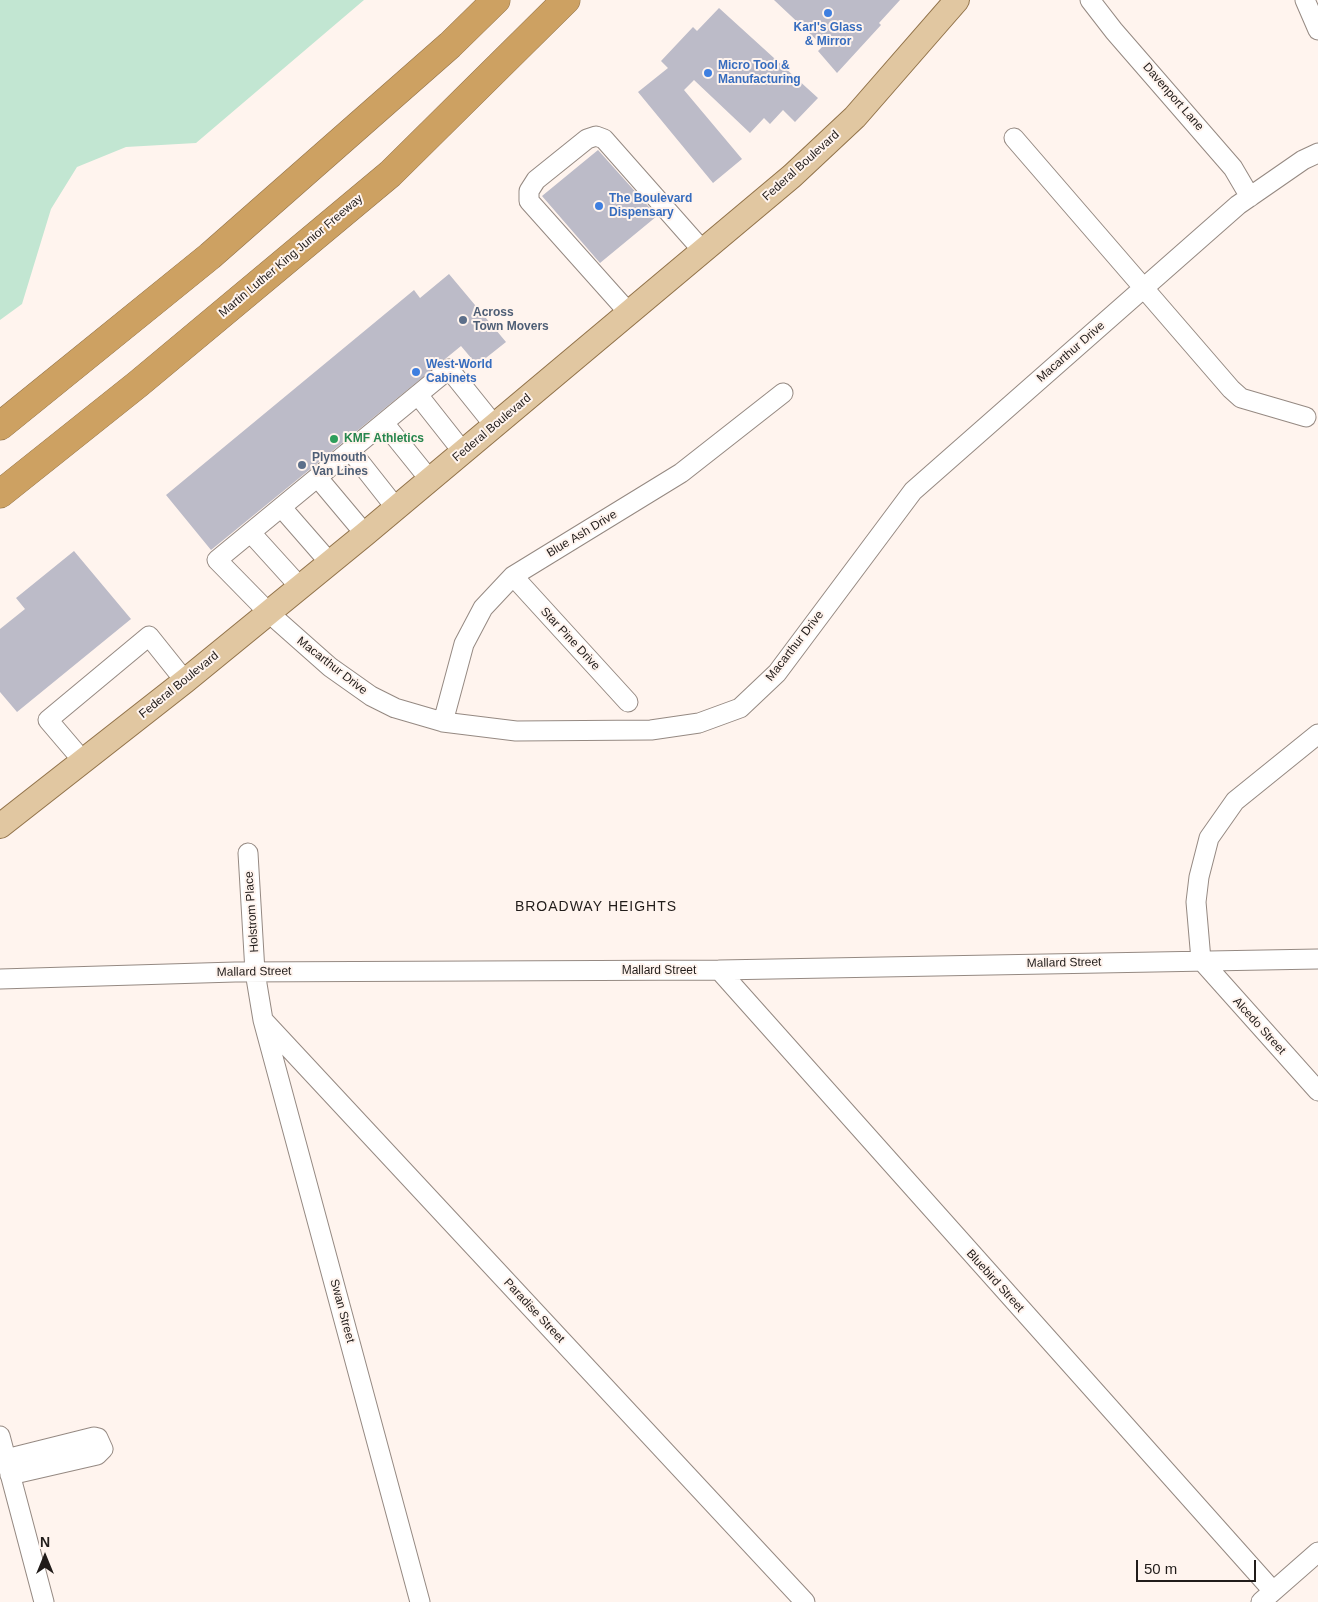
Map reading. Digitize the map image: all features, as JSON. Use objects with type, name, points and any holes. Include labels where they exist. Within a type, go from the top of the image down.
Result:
[{"type":"highway","points":[[0,426],[210,256],[450,45],[496,0]]},
{"type":"highway","name":"Martin Luther King Junior Freeway","points":[[0,494],[138,384],[390,174],[566,0]]},
{"type":"main road","name":"Federal Boulevard","points":[[1,823],[83,761],[269,613],[792,176],[855,117],[957,0]]},
{"type":"street","name":"Davenport Lane","points":[[1090,0],[1114,31],[1233,168],[1250,197]]},
{"type":"street","points":[[1305,0],[1318,30]]},
{"type":"street","points":[[629,313],[529,201],[529,191],[536,180],[587,139],[596,136],[604,140],[703,251]]},
{"type":"street","points":[[1014,138],[1241,398],[1306,417]]},
{"type":"street","name":"Macarthur Drive","points":[[252,533],[217,560],[269,613],[330,667],[371,696],[395,708],[443,722],[516,731],[651,730],[699,723],[740,708],[777,673],[913,491],[1250,197],[1303,160],[1318,153]]},
{"type":"street","points":[[300,587],[252,533],[449,369],[494,425]]},
{"type":"street","name":"Blue Ash Drive","points":[[443,722],[464,644],[483,608],[513,576],[681,473],[783,393]]},
{"type":"street","points":[[418,395],[463,452]]},
{"type":"street","points":[[384,423],[430,480]]},
{"type":"street","points":[[351,451],[396,508]]},
{"type":"street","points":[[318,478],[365,534]]},
{"type":"street","points":[[282,508],[330,562]]},
{"type":"street","name":"Star Pine Drive","points":[[513,576],[628,702]]},
{"type":"street","points":[[83,761],[48,720],[149,636],[185,681]]},
{"type":"street","points":[[1201,960],[1196,902],[1199,877],[1209,838],[1235,802],[1318,734]]},
{"type":"street","name":"Holstrom Place","points":[[248,854],[255,972],[263,1020]]},
{"type":"street","name":"Mallard Street","points":[[0,979],[255,972],[719,970],[1318,959]]},
{"type":"street","name":"Alcedo Street","points":[[1201,960],[1318,1092]]},
{"type":"street","name":"Bluebird Street","points":[[719,970],[1267,1596]]},
{"type":"street","name":"Swan Street","points":[[263,1020],[420,1602]]},
{"type":"street","name":"Paradise Street","points":[[263,1020],[805,1602]]},
{"type":"street","points":[[0,1436],[44,1602]]},
{"type":"street","points":[[1267,1596],[1318,1552]]},
{"type":"green space","points":[[0,0],[364,0],[196,143],[126,147],[77,167],[51,209],[22,304],[0,320]]},
{"type":"building","name":"Karl's Glass & Mirror","points":[[774,0],[900,0],[879,23],[881,25],[837,73],[818,51],[823,46]]},
{"type":"building","points":[[719,8],[818,98],[795,122],[783,110],[770,124],[764,118],[750,133],[694,80],[684,90],[742,159],[713,183],[638,92],[668,68],[661,61],[693,27],[697,31]]},
{"type":"building","name":"The Boulevard Dispensary","points":[[598,150],[657,216],[600,263],[542,196]]},
{"type":"building","points":[[449,274],[506,342],[477,365],[461,346],[211,550],[166,495],[414,290],[420,298]]},
{"type":"building","points":[[74,551],[131,619],[17,712],[0,692],[0,629],[25,609],[16,598]]},
{"type":"place","name":"Karl's Glass & Mirror","points":[[828,13]]},
{"type":"place","name":"Micro Tool & Manufacturing","points":[[708,73]]},
{"type":"place","name":"The Boulevard Dispensary","points":[[599,206]]},
{"type":"place","name":"Across Town Movers","points":[[463,320]]},
{"type":"place","name":"West-World Cabinets","points":[[416,372]]},
{"type":"place","name":"KMF Athletics","points":[[334,439]]},
{"type":"place","name":"Plymouth Van Lines","points":[[302,465]]},
{"type":"district","name":"BROADWAY HEIGHTS","points":[[596,907]]}]
